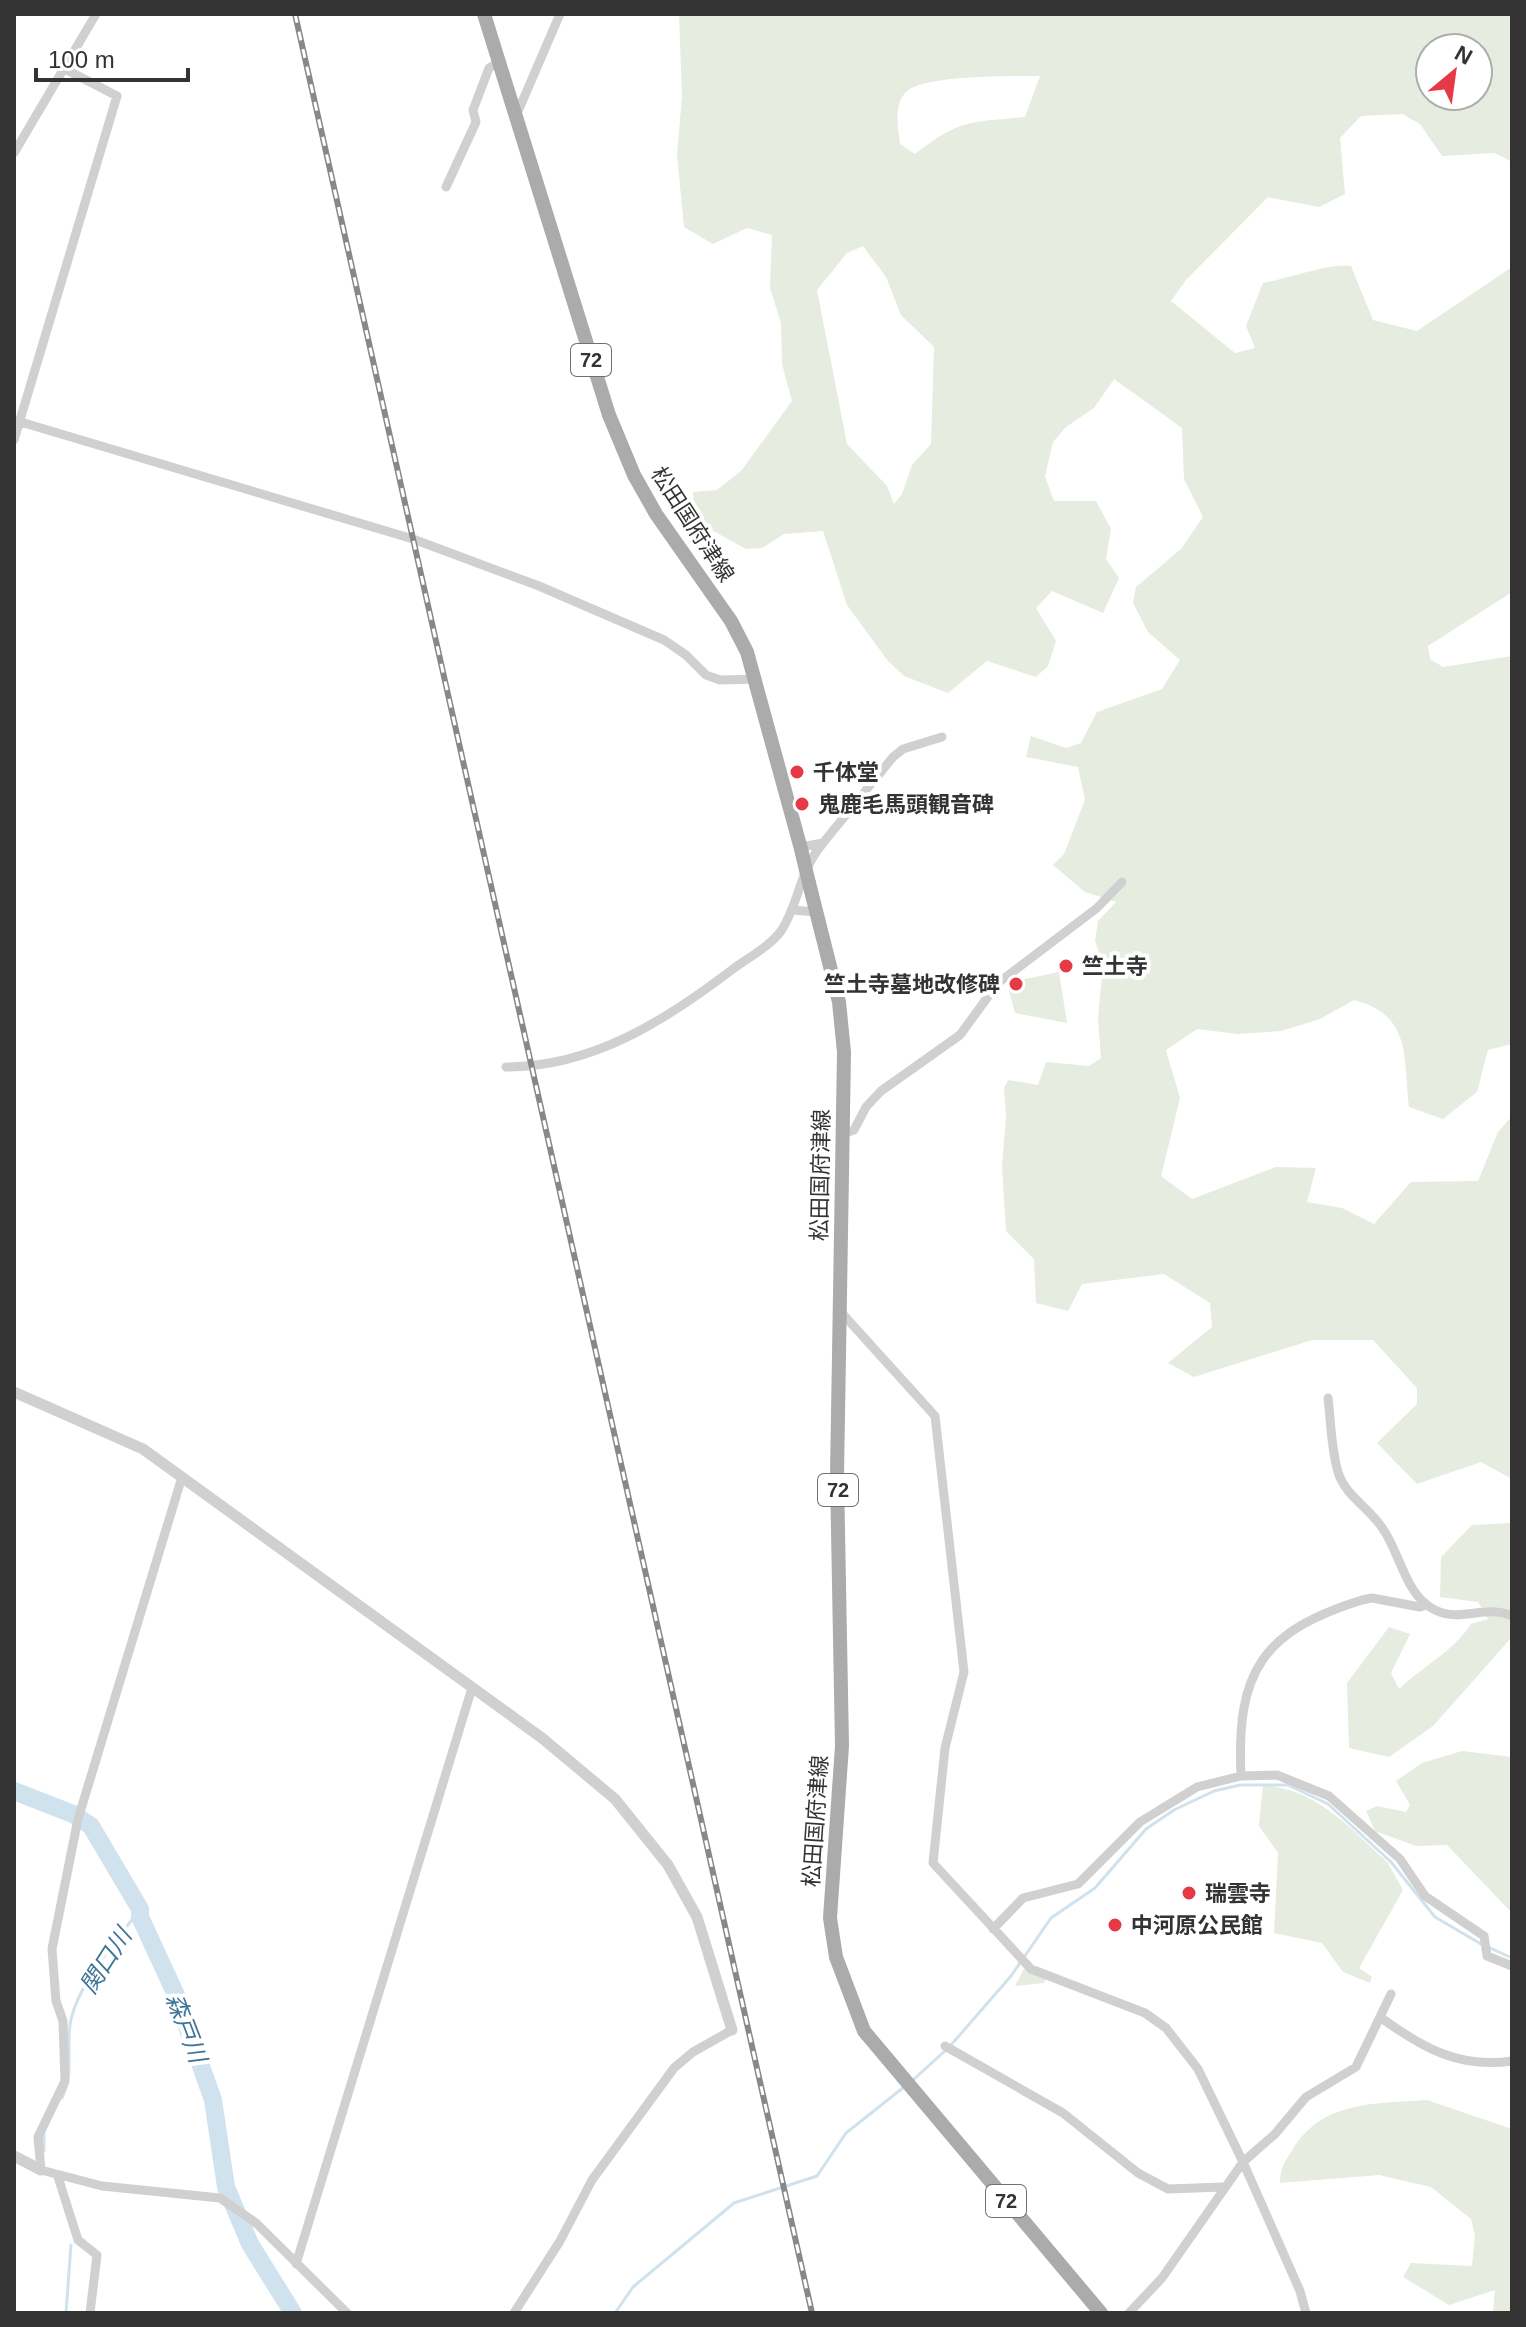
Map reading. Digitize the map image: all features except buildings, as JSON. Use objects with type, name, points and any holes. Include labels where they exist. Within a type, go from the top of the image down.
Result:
[{"type":"main road","name":"松田国府津線","points":[[484,14],[609,415],[634,475],[656,514],[731,621],[757,679],[839,1002],[844,1052],[837,1476],[842,1746],[830,1918],[836,1957],[864,2031],[907,2086],[1101,2313]]},
{"type":"street","points":[[14,153],[96,14]]},
{"type":"street","points":[[516,116],[560,14]]},
{"type":"street","points":[[446,187],[476,122],[473,110],[489,68],[499,62]]},
{"type":"street","points":[[14,440],[17,420],[117,96],[63,68]]},
{"type":"street","points":[[17,420],[413,539],[539,586],[664,640],[686,655],[706,675],[720,680],[757,679]]},
{"type":"street","points":[[506,1067],[563,1063],[674,1013],[779,934],[792,910],[800,878],[823,843],[893,757],[903,749],[942,737]]},
{"type":"street","points":[[801,848],[823,843]]},
{"type":"street","points":[[842,1134],[854,1130],[866,1107],[881,1091],[960,1035],[998,983],[1097,908],[1122,882]]},
{"type":"street","points":[[792,910],[817,912]]},
{"type":"street","points":[[840,1311],[935,1416],[964,1672],[945,1748],[933,1863],[1027,1966],[1073,1988],[1145,2013],[1166,2028],[1198,2069],[1243,2162],[1300,2291],[1306,2313]]},
{"type":"street","points":[[14,1392],[143,1449],[542,1738],[615,1799],[668,1865],[697,1917],[732,2030],[693,2052],[674,2068],[592,2180],[560,2241],[514,2313]]},
{"type":"street","points":[[1328,1398],[1339,1474],[1345,1487],[1382,1526],[1418,1598],[1448,1615],[1464,1615],[1486,1609],[1512,1616]]},
{"type":"street","points":[[41,2170],[38,2137],[65,2081],[63,2021],[56,2001],[52,1949],[79,1816],[182,1477]]},
{"type":"street","points":[[1241,1776],[1239,1731],[1248,1689],[1259,1665],[1285,1633],[1372,1598],[1420,1607],[1426,1605]]},
{"type":"street","points":[[296,2264],[472,1688]]},
{"type":"street","points":[[993,1929],[1023,1898],[1078,1884],[1140,1822],[1197,1787],[1241,1776],[1277,1775],[1329,1796],[1400,1859],[1425,1896],[1486,1940],[1487,1956],[1512,1966]]},
{"type":"street","points":[[1129,2313],[1162,2278],[1243,2162],[1275,2134],[1306,2097],[1356,2067],[1391,1994]]},
{"type":"street","points":[[1380,2017],[1431,2051],[1477,2061],[1512,2061]]},
{"type":"street","points":[[947,2049],[1063,2113],[1138,2173],[1168,2189],[1223,2187]]},
{"type":"street","points":[[14,2156],[58,2177],[102,2186],[220,2198],[236,2207],[347,2313]]},
{"type":"street","points":[[58,2177],[78,2240],[97,2255],[90,2313]]},
{"type":"shaded area","points":[[679,14],[1512,14],[1512,162],[1495,153],[1442,156],[1420,124],[1402,114],[1361,116],[1340,138],[1345,194],[1319,207],[1268,197],[1186,280],[1171,301],[1235,353],[1255,348],[1246,326],[1263,283],[1321,269],[1351,266],[1373,320],[1417,331],[1512,267],[1512,592],[1428,646],[1430,659],[1443,667],[1512,656],[1512,1044],[1488,1050],[1477,1092],[1443,1119],[1409,1107],[1404,1055],[1395,1027],[1373,1007],[1354,1000],[1320,1019],[1281,1031],[1238,1034],[1197,1029],[1166,1050],[1180,1098],[1161,1176],[1192,1199],[1276,1167],[1316,1168],[1307,1202],[1342,1208],[1374,1224],[1411,1182],[1478,1181],[1498,1132],[1512,1116],[1512,1479],[1481,1462],[1417,1484],[1377,1443],[1417,1404],[1417,1388],[1373,1340],[1312,1340],[1194,1377],[1168,1363],[1212,1327],[1210,1303],[1164,1274],[1082,1284],[1068,1311],[1036,1303],[1034,1259],[1006,1231],[1002,1166],[1006,1116],[1004,1088],[1008,1080],[1038,1085],[1046,1062],[1089,1066],[1101,1058],[1098,1018],[1103,964],[1095,941],[1098,921],[1116,902],[1085,892],[1053,865],[1064,854],[1085,800],[1078,767],[1026,757],[1031,736],[1066,748],[1081,743],[1097,712],[1162,689],[1180,660],[1148,632],[1133,603],[1136,587],[1181,549],[1203,517],[1184,479],[1182,428],[1114,379],[1094,408],[1066,427],[1053,442],[1045,476],[1054,501],[1096,501],[1111,529],[1106,559],[1119,578],[1103,613],[1052,591],[1036,608],[1056,641],[1048,666],[1036,677],[987,661],[948,693],[904,676],[888,661],[847,605],[823,531],[784,534],[762,548],[746,549],[695,521],[693,492],[717,490],[741,471],[792,401],[782,364],[781,323],[770,288],[772,235],[747,228],[713,244],[684,227],[677,155],[682,96]],"holes":[[[1040,76],[1025,117],[966,124],[943,134],[915,154],[900,144],[898,109],[907,91],[917,86],[950,79]],[[863,246],[886,277],[901,315],[934,347],[931,444],[912,465],[902,494],[894,504],[887,486],[847,444],[817,290],[847,253]]]},
{"type":"shaded area","points":[[1059,972],[1067,1023],[1015,1013],[1007,983]]},
{"type":"shaded area","points":[[1512,1523],[1512,1637],[1433,1726],[1389,1757],[1349,1748],[1347,1683],[1389,1627],[1410,1634],[1391,1673],[1399,1689],[1447,1650],[1471,1624],[1488,1619],[1478,1602],[1440,1597],[1441,1557],[1472,1525]]},
{"type":"shaded area","points":[[1462,1751],[1512,1757],[1512,1913],[1447,1845],[1416,1846],[1375,1831],[1366,1811],[1377,1806],[1406,1812],[1410,1805],[1396,1781],[1422,1763]]},
{"type":"shaded area","points":[[1263,1785],[1300,1794],[1332,1813],[1388,1863],[1403,1890],[1359,1968],[1372,1977],[1370,1983],[1343,1972],[1322,1943],[1274,1933],[1278,1853],[1259,1826]]},
{"type":"shaded area","points":[[1024,1969],[1046,1979],[1044,1983],[1015,1986]]},
{"type":"shaded area","points":[[1427,2100],[1512,2129],[1512,2313],[1493,2313],[1495,2290],[1449,2305],[1403,2277],[1411,2263],[1472,2266],[1475,2236],[1471,2219],[1431,2187],[1379,2175],[1280,2183],[1282,2169],[1290,2153],[1319,2121],[1335,2113],[1370,2104]]},
{"type":"waterway","points":[[951,2045],[1011,1976],[1051,1918],[1095,1888],[1146,1829],[1174,1810],[1214,1791],[1240,1785],[1288,1785],[1328,1804],[1391,1862],[1435,1917],[1481,1944]]},
{"type":"waterway","name":"森戸川","points":[[14,1791],[73,1814],[91,1826],[140,1909],[140,1917],[176,1995],[213,2100],[226,2187],[250,2244],[293,2313]]},
{"type":"waterway","name":"関口川","points":[[62,2098],[68,2079],[69,2029],[76,2004],[100,1961],[140,1909]]},
{"type":"waterway","points":[[1488,1947],[1512,1958]]},
{"type":"waterway","points":[[913,2080],[946,2050]]},
{"type":"waterway","points":[[615,2313],[633,2287],[734,2203],[817,2176],[846,2133],[904,2087]]},
{"type":"waterway","name":"関口川","points":[[44,2134],[44,2151]]},
{"type":"waterway","name":"関口川","points":[[66,2313],[71,2245]]},
{"type":"railway","points":[[295,14],[812,2313]]},
{"type":"place","name":"千体堂","points":[[797,772]]},
{"type":"place","name":"鬼鹿毛馬頭観音碑","points":[[802,804]]},
{"type":"place","name":"竺土寺","points":[[1066,966]]},
{"type":"place","name":"竺土寺墓地改修碑","points":[[1016,984]]},
{"type":"place","name":"瑞雲寺","points":[[1189,1893]]},
{"type":"place","name":"中河原公民館","points":[[1115,1925]]}]
